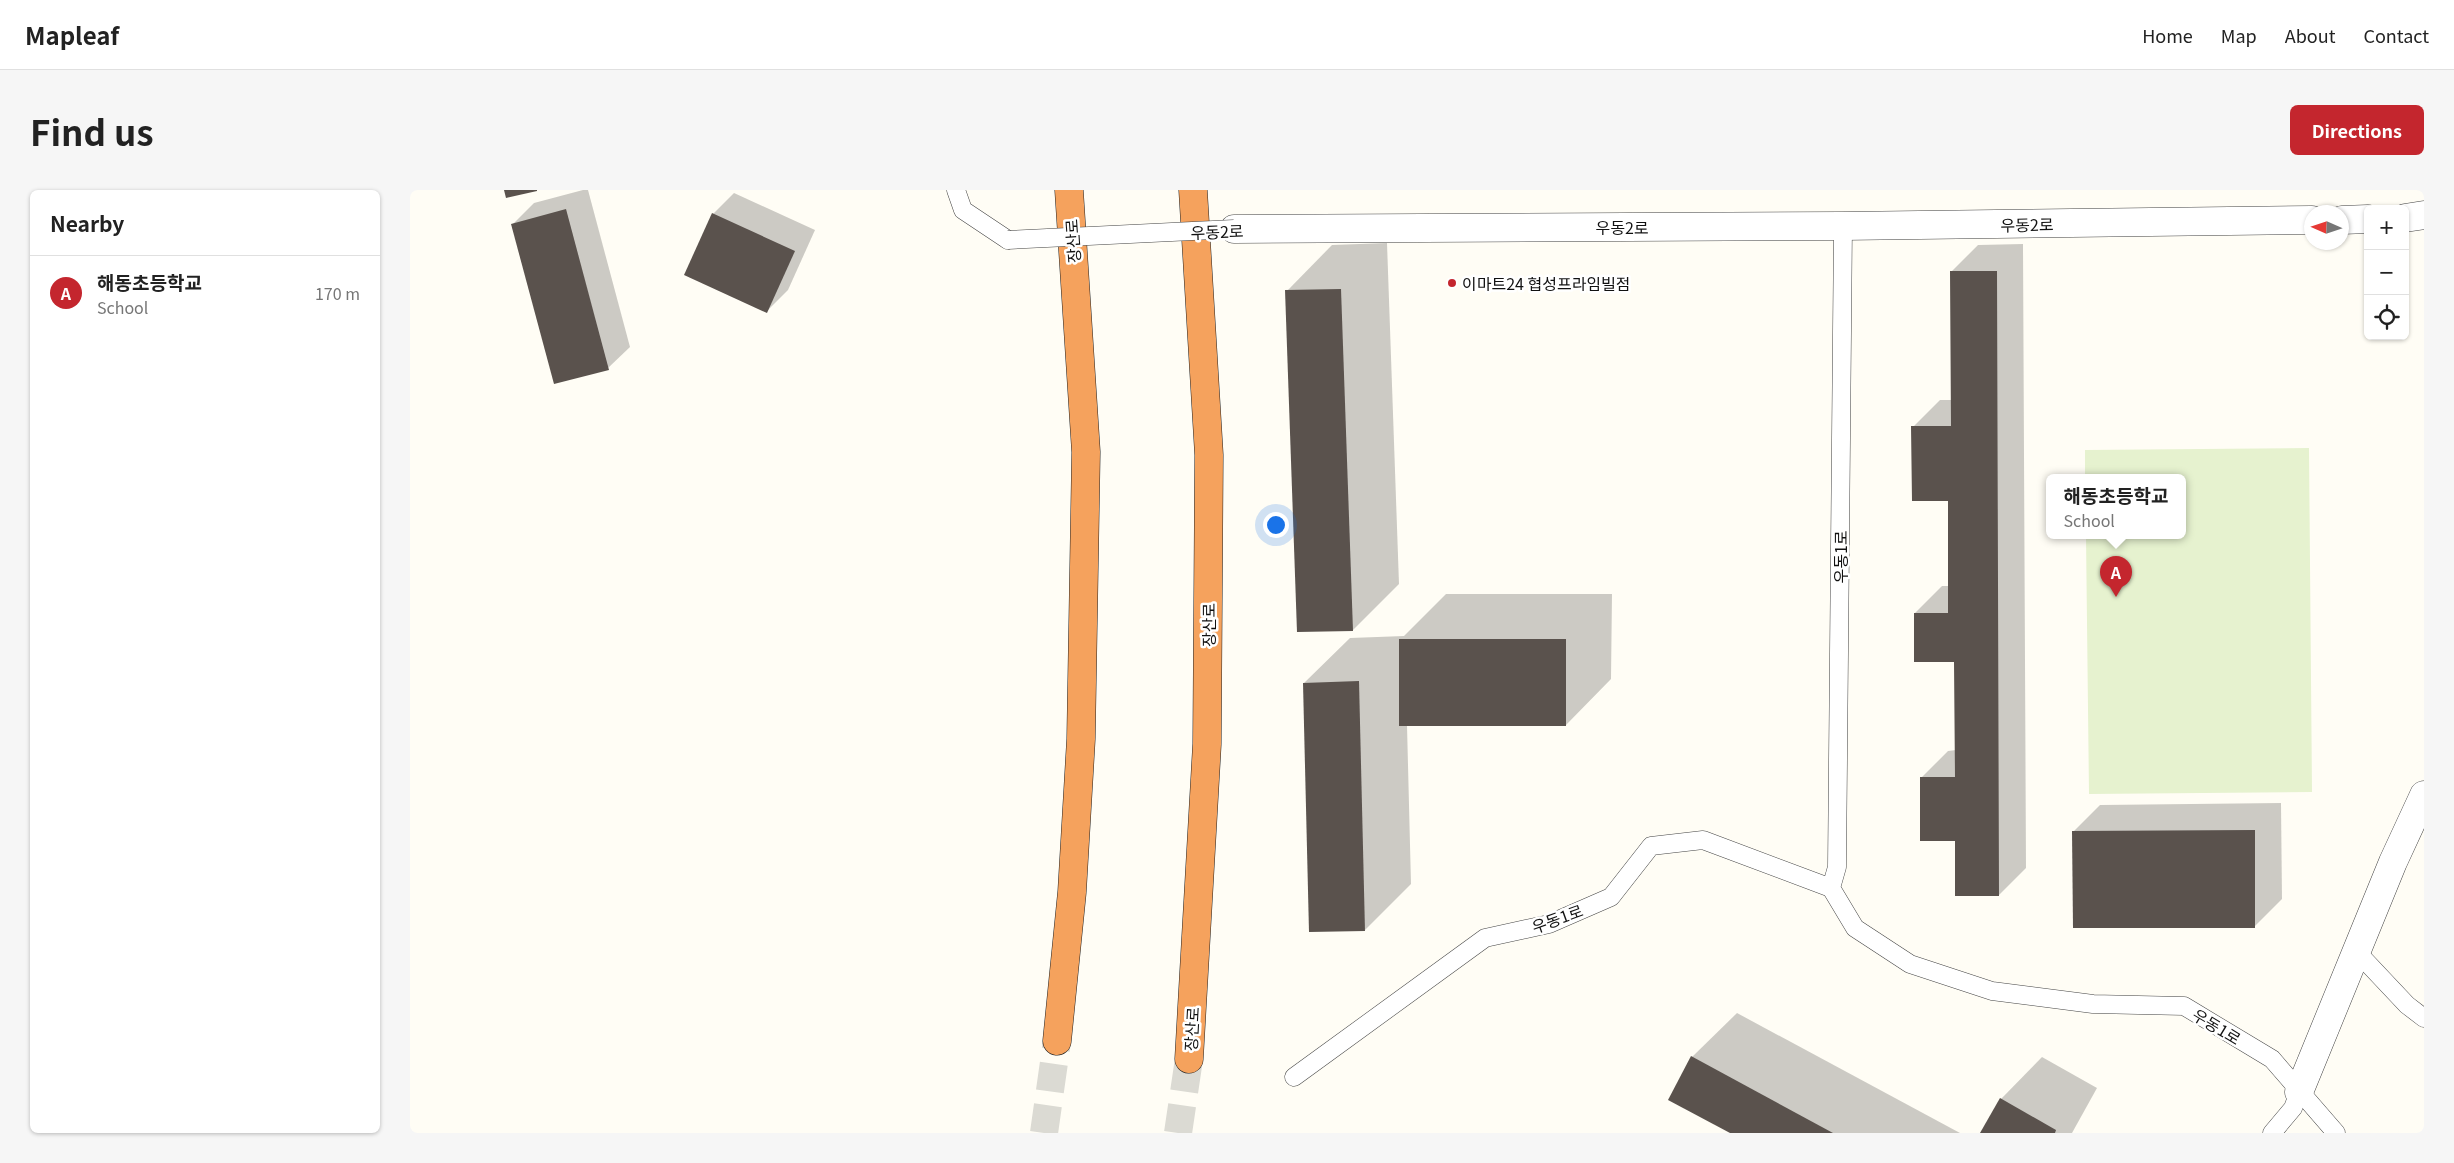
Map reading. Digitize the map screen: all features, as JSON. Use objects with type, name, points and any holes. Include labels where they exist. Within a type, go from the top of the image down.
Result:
[{"type":"highway","name":"장산로","points":[[1057,1041],[1072,892],[1081,739],[1086,452],[1069,190]]},
{"type":"highway","name":"장산로","points":[[1189,1059],[1207,744],[1209,455],[1194,190]]},
{"type":"street","points":[[2409,217],[2424,214]]},
{"type":"street","points":[[2349,220],[2364,219]]},
{"type":"street","name":"우동2로","points":[[1234,230],[1843,226],[2304,220]]},
{"type":"street","points":[[2299,1092],[2394,862],[2424,795]]},
{"type":"lane","name":"우동2로","points":[[956,190],[963,210],[1008,240],[1234,230]]},
{"type":"lane","name":"우동1로","points":[[1831,888],[1838,867],[1843,226]]},
{"type":"lane","name":"우동1로","points":[[1294,1078],[1484,938],[1549,924],[1611,897],[1651,846],[1702,840],[1831,888],[1855,928],[1910,964],[1992,991],[2094,1004],[2184,1006],[2272,1059],[2336,1133]]},
{"type":"lane","points":[[2358,953],[2407,1005],[2424,1018]]},
{"type":"lane","points":[[2272,1133],[2293,1108],[2299,1092]]},
{"type":"green space","points":[[2309,448],[2312,792],[2089,794],[2086,539],[2186,539],[2186,474],[2085,474],[2085,450]]},
{"type":"building","points":[[504,190],[537,190],[537,191],[506,198]]},
{"type":"building","points":[[566,209],[609,370],[554,384],[511,224]]},
{"type":"building","points":[[712,213],[795,251],[767,313],[684,275]]},
{"type":"building","points":[[1950,271],[1997,271],[1999,896],[1955,896],[1955,841],[1920,841],[1920,777],[1955,777],[1954,662],[1914,662],[1914,613],[1948,613],[1948,501],[1912,501],[1911,426],[1951,426]]},
{"type":"building","points":[[1341,289],[1353,631],[1297,632],[1285,290]]},
{"type":"building","points":[[1399,639],[1566,639],[1566,726],[1399,726]]},
{"type":"building","points":[[1359,681],[1365,931],[1309,932],[1303,683]]},
{"type":"building","points":[[2255,830],[2255,928],[2073,928],[2072,831]]},
{"type":"building","points":[[1691,1056],[1833,1133],[1730,1133],[1668,1100]]},
{"type":"building","points":[[2000,1098],[2056,1130],[2055,1133],[1980,1133]]},
{"type":"tunnel","points":[[1044,1133],[1057,1041]]},
{"type":"tunnel","points":[[1178,1133],[1189,1059]]},
{"type":"place","name":"이마트24 협성프라임빌점","points":[[1452,283]]},
{"type":"place","name":"해동초등학교","points":[[2116,597]]}]
